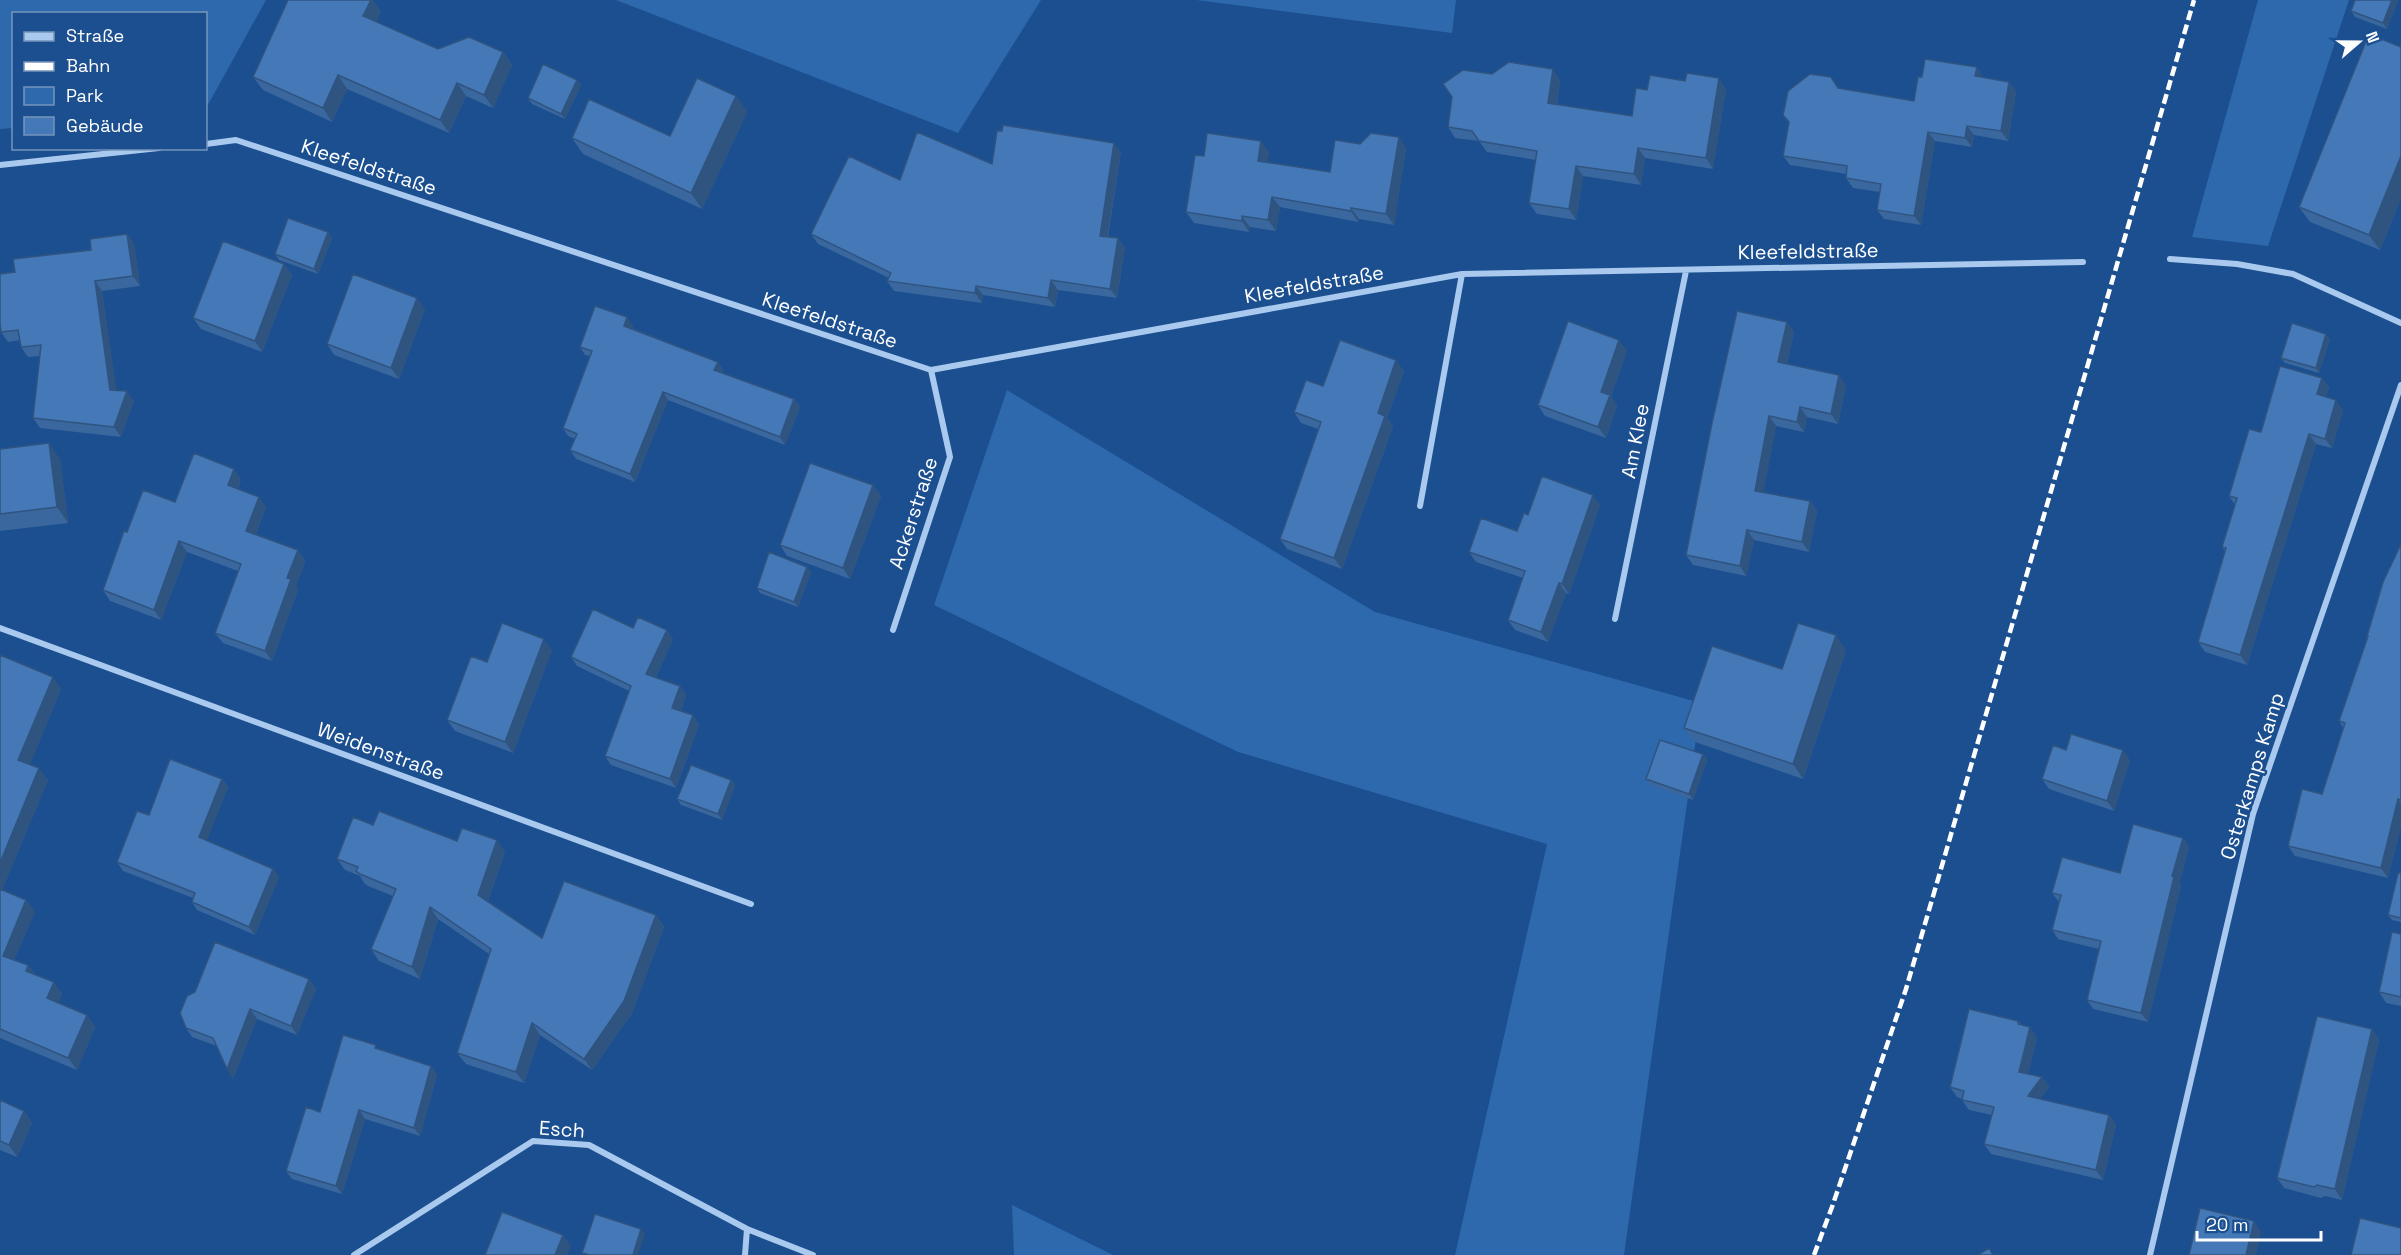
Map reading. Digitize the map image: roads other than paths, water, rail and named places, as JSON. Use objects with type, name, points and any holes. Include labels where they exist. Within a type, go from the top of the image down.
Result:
[{"type":"street","name":"Kleefeldstraße","points":[[207,144],[236,140],[931,370],[1462,274],[2083,262]]},
{"type":"street","points":[[0,165],[140,150]]},
{"type":"street","points":[[2170,259],[2237,264],[2293,274],[2401,323]]},
{"type":"street","name":"Am Klee","points":[[1616,619],[1686,271]]},
{"type":"street","points":[[1420,506],[1462,274]]},
{"type":"street","name":"Ackerstraße","points":[[893,630],[950,457],[931,370]]},
{"type":"street","name":"Osterkamps Kamp","points":[[2150,1255],[2253,814],[2401,385]]},
{"type":"street","name":"Weidenstraße","points":[[0,628],[751,904]]},
{"type":"street","name":"Esch","points":[[354,1255],[533,1142],[589,1145],[747,1229],[813,1255]]},
{"type":"street","points":[[745,1255],[747,1229]]},
{"type":"railway","points":[[1814,1255],[1906,989],[2194,0]]}]
